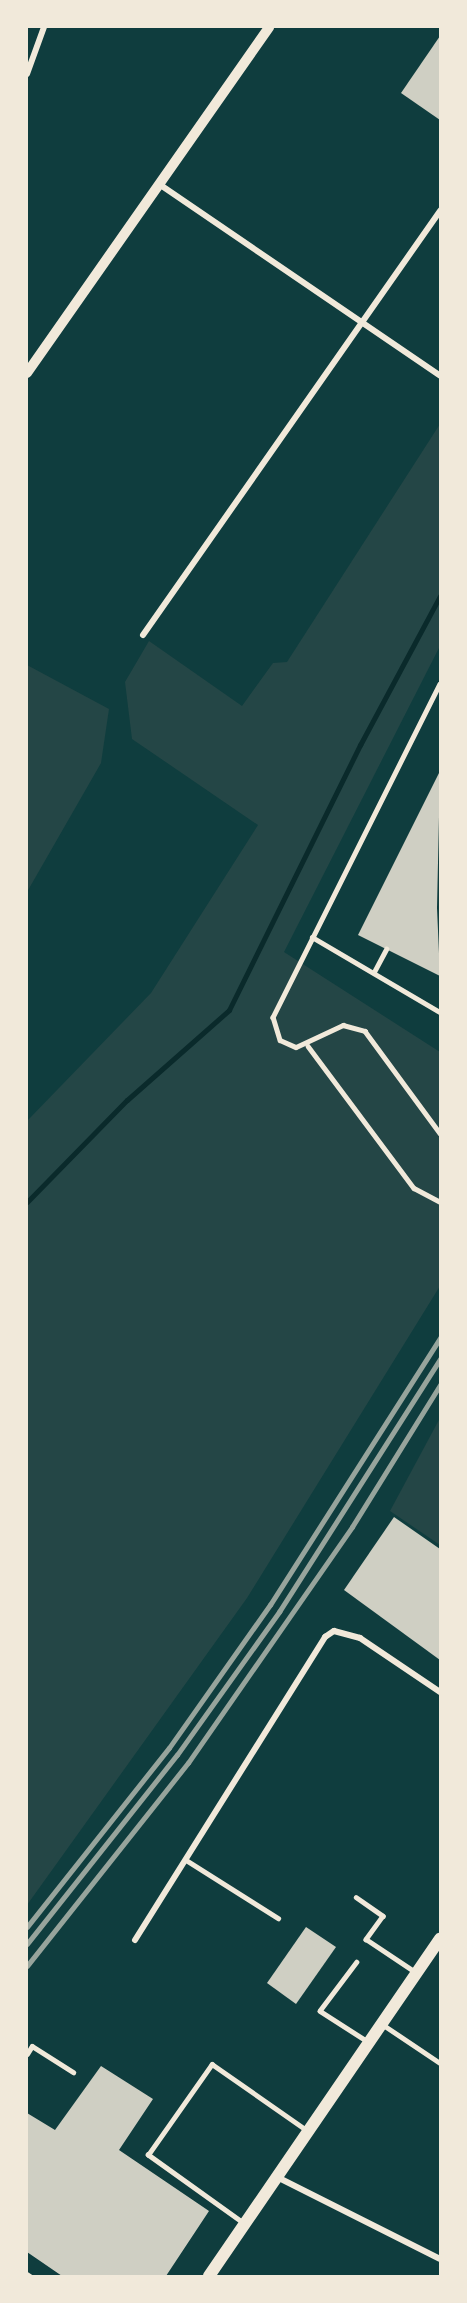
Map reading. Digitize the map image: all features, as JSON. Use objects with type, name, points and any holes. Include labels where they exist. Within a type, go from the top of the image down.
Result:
[{"type":"main road","points":[[209,2276],[439,1944]]},
{"type":"street","points":[[27,74],[44,27]]},
{"type":"street","points":[[27,373],[269,27]]},
{"type":"street","points":[[159,184],[440,376]]},
{"type":"street","points":[[143,635],[440,211]]},
{"type":"street","points":[[135,1941],[334,1631],[360,1638],[440,1692]]},
{"type":"street","points":[[277,2177],[440,2259]]},
{"type":"lane","points":[[440,684],[273,1017],[280,1040],[308,1046],[414,1188],[440,1202]]},
{"type":"lane","points":[[312,937],[440,1012]]},
{"type":"lane","points":[[374,972],[386,949]]},
{"type":"lane","points":[[308,1046],[335,1027],[365,1031],[440,1133]]},
{"type":"lane","points":[[186,1860],[278,1917]]},
{"type":"lane","points":[[356,1897],[383,1916],[366,1939],[417,1973]]},
{"type":"lane","points":[[357,1962],[320,2011],[369,2043]]},
{"type":"lane","points":[[382,2024],[438,2061]]},
{"type":"lane","points":[[27,2054],[32,2046],[73,2072]]},
{"type":"lane","points":[[245,2225],[148,2155],[212,2064],[308,2131]]},
{"type":"shaded area","points":[[440,424],[440,646],[284,952],[440,1052],[440,1286],[247,1598],[27,1905],[27,1121],[151,993],[258,825],[132,739],[125,682],[149,641],[242,706],[273,663],[287,662]]},
{"type":"shaded area","points":[[27,665],[109,709],[101,763],[27,892]]},
{"type":"shaded area","points":[[440,1418],[440,1545],[390,1511]]},
{"type":"building","points":[[440,36],[440,120],[401,93]]},
{"type":"building","points":[[440,771],[437,908],[440,976],[358,935]]},
{"type":"building","points":[[394,1517],[440,1549],[440,1660],[344,1590]]},
{"type":"building","points":[[306,1927],[336,1947],[296,2004],[267,1983]]},
{"type":"building","points":[[101,2066],[153,2099],[119,2150],[209,2211],[166,2276],[62,2276],[27,2252],[27,2113],[55,2130]]},
{"type":"waterway","points":[[27,1202],[127,1100],[229,1010],[360,745],[440,596]]},
{"type":"railway","points":[[27,1927],[169,1748],[270,1605],[440,1338]]},
{"type":"railway","points":[[27,1944],[177,1755],[279,1612],[440,1359]]},
{"type":"railway","points":[[27,1966],[188,1763],[352,1527],[440,1385]]}]
